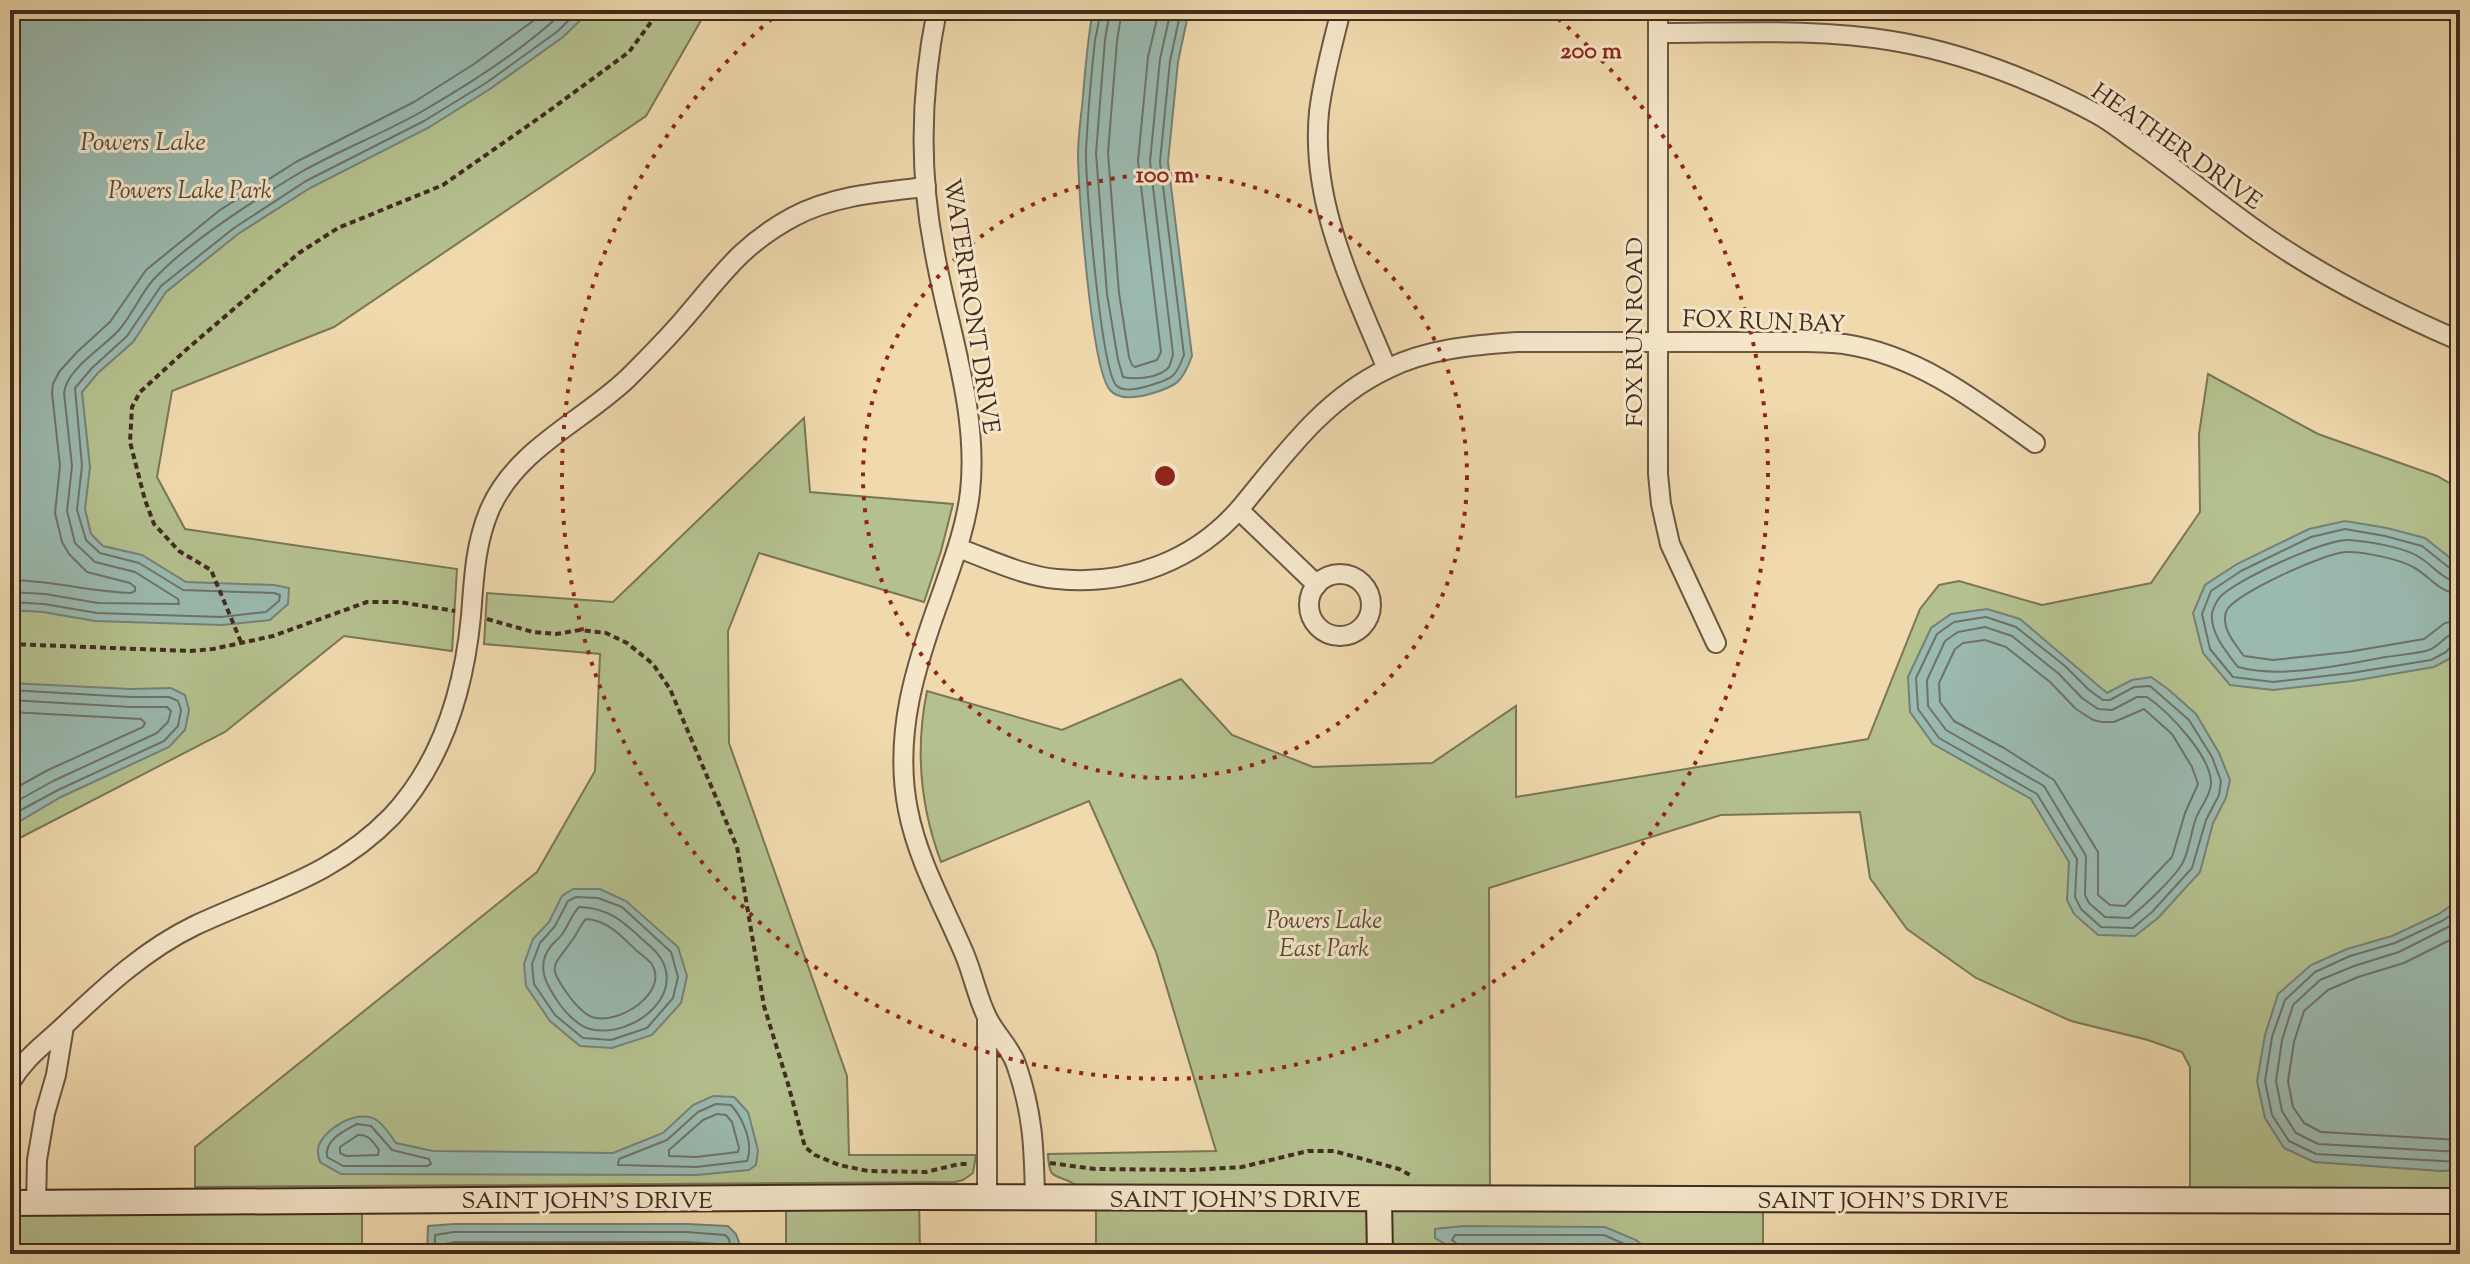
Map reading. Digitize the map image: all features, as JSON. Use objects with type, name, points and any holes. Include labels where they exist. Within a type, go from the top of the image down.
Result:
[{"type":"street","name":"WATERFRONT DRIVE","points":[[937,10],[923,116],[926,187],[933,247],[971,425],[970,494],[958,548],[911,687],[904,728],[904,769],[915,840],[926,869],[966,957],[987,1018],[1015,1060],[1028,1105],[1034,1142],[1035,1198]]},
{"type":"street","points":[[1341,10],[1319,113],[1324,197],[1335,243],[1387,369]]},
{"type":"street","name":"FOX RUN ROAD","points":[[1658,10],[1658,474],[1670,544],[1716,643]]},
{"type":"street","name":"HEATHER DRIVE","points":[[1658,33],[1812,33],[1860,37],[1931,49],[2016,75],[2100,116],[2153,152],[2263,236],[2338,283],[2460,341]]},
{"type":"street","points":[[10,1083],[23,1063],[92,998],[155,949],[195,926],[311,877],[370,837],[394,813],[434,756],[450,721],[460,686],[479,538],[491,506],[509,477],[530,454],[595,407],[627,379],[684,319],[736,257],[765,233],[798,214],[836,200],[926,187]]},
{"type":"street","name":"FOX RUN BAY","points":[[958,548],[1054,579],[1102,580],[1147,572],[1212,535],[1239,510],[1289,447],[1346,394],[1387,369],[1433,352],[1477,344],[1845,344],[1921,368],[1963,391],[2035,443]]},
{"type":"street","points":[[1239,510],[1317,585]]},
{"type":"street","name":"WATERFRONT DRIVE","points":[[987,1018],[987,1197]]},
{"type":"street","points":[[36,1204],[37,1160],[64,1026]]},
{"type":"street","name":"SAINT JOHN'S DRIVE","points":[[10,1203],[987,1197],[2460,1201]]},
{"type":"street","points":[[1379,1200],[1380,1254]]},
{"type":"path","points":[[241,642],[211,570],[179,551],[154,524],[130,442],[132,407],[140,392],[299,253],[338,228],[443,185],[629,52],[660,10]]},
{"type":"path","points":[[10,644],[190,651],[213,649],[273,636],[367,602],[399,602],[471,614],[533,632],[556,634],[580,630],[606,633],[627,643],[653,664],[670,689],[737,847],[764,1006],[805,1147],[839,1165],[868,1171],[926,1172],[959,1164],[987,1164]]},
{"type":"path","points":[[1034,1163],[1121,1171],[1192,1170],[1242,1167],[1308,1151],[1334,1151],[1399,1169],[1413,1177],[1415,1200]]},
{"type":"green space","name":"Powers Lake Park","points":[[10,10],[707,10],[646,116],[334,327],[172,391],[157,477],[185,529],[457,569],[452,651],[344,636],[225,732],[10,843]]},
{"type":"green space","name":"Powers Lake East Park","points":[[2208,374],[2318,434],[2437,476],[2460,489],[2460,1201],[2190,1201],[2190,1067],[2182,1052],[2148,1040],[2071,1021],[1976,978],[1907,929],[1870,878],[1860,812],[1721,815],[1489,888],[1490,1200],[1763,1199],[1763,1254],[1096,1254],[1096,1199],[1052,1173],[1048,1154],[1216,1151],[1156,952],[1089,801],[941,862],[928,820],[922,778],[921,735],[927,691],[1062,730],[1181,679],[1232,735],[1313,767],[1432,763],[1516,706],[1516,797],[1868,739],[1920,609],[1939,585],[1959,581],[2042,605],[2151,583],[2200,512],[2199,434]]},
{"type":"green space","points":[[804,418],[810,492],[953,504],[924,602],[759,553],[728,631],[729,743],[847,1076],[849,1155],[976,1155],[973,1173],[955,1182],[195,1187],[195,1147],[537,872],[595,771],[600,654],[484,644],[487,593],[613,602]]},
{"type":"green space","points":[[919,1197],[920,1254],[780,1254],[786,1246],[786,1199]]},
{"type":"green space","points":[[362,1202],[362,1254],[10,1254],[10,1203]]},
{"type":"water","name":"Powers Lake","points":[[10,10],[591,10],[563,37],[490,89],[428,128],[310,188],[238,234],[166,292],[133,342],[82,392],[90,467],[85,509],[91,534],[103,546],[142,555],[186,582],[289,588],[288,604],[270,620],[222,625],[95,621],[10,610]]},
{"type":"water","points":[[1093,10],[1189,10],[1178,62],[1168,162],[1192,356],[1185,372],[1173,386],[1135,397],[1114,393],[1103,375],[1087,279],[1078,150]]},
{"type":"water","points":[[2345,521],[2425,538],[2459,565],[2460,646],[2451,658],[2434,667],[2352,681],[2273,690],[2230,685],[2203,653],[2193,613],[2205,585],[2237,564],[2309,529]]},
{"type":"water","points":[[1987,609],[2020,619],[2107,693],[2132,680],[2151,677],[2196,714],[2219,753],[2230,780],[2226,798],[2213,823],[2200,872],[2158,918],[2135,936],[2098,935],[2074,914],[2067,900],[2069,862],[2031,799],[1933,744],[1910,712],[1908,677],[1931,628],[1951,614]]},
{"type":"water","points":[[10,683],[171,688],[185,695],[189,710],[185,730],[169,747],[61,797],[10,827]]},
{"type":"water","points":[[573,889],[600,889],[626,901],[678,947],[687,976],[681,1003],[652,1035],[612,1048],[580,1046],[550,1021],[526,986],[524,964],[533,939],[549,922],[562,896]]},
{"type":"water","points":[[2460,899],[2460,1170],[2314,1162],[2284,1148],[2265,1118],[2257,1081],[2265,1035],[2278,994],[2311,965],[2347,949],[2392,936],[2439,914]]},
{"type":"water","points":[[713,1096],[734,1097],[748,1112],[758,1150],[756,1165],[749,1170],[696,1175],[341,1174],[320,1162],[318,1154],[326,1135],[341,1123],[359,1117],[375,1119],[396,1143],[433,1151],[613,1153],[663,1133],[693,1105]]},
{"type":"water","points":[[428,1226],[728,1226],[736,1234],[740,1245],[739,1254],[427,1254]]},
{"type":"water","points":[[1464,1226],[1605,1227],[1636,1240],[1654,1254],[1462,1254],[1435,1238],[1435,1229]]}]
